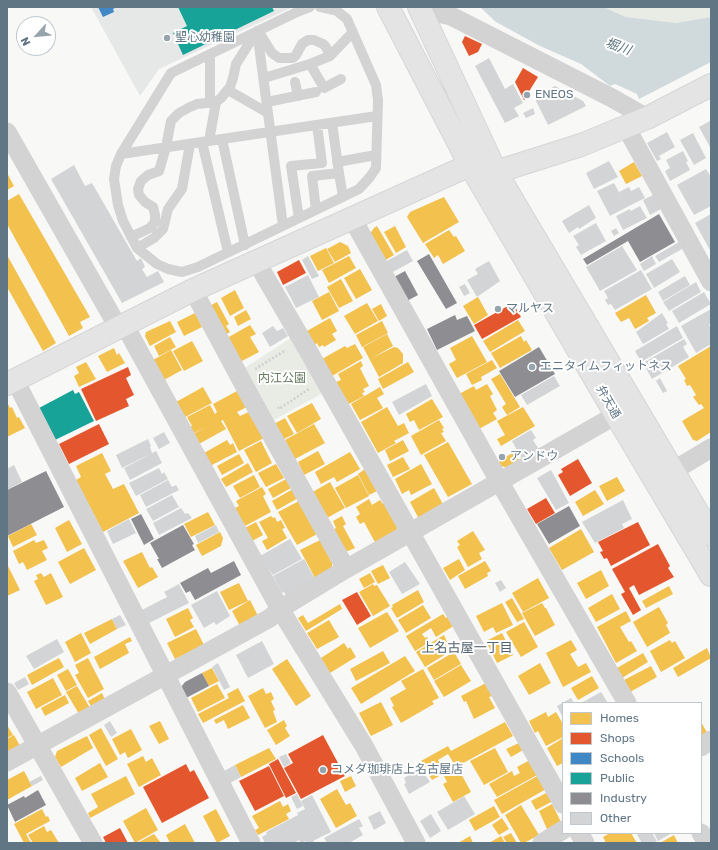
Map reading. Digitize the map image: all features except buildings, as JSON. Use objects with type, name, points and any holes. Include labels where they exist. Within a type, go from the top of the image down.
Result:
[{"type":"street","name":"弁天通","points":[[388,7],[470,165],[711,575]]},
{"type":"street","name":"弁天通","points":[[419,8],[496,172],[711,535]]},
{"type":"street","points":[[419,8],[452,16],[612,98],[647,118]]},
{"type":"street","points":[[251,843],[165,675],[11,382],[193,290],[250,253],[352,218],[470,165],[496,172],[581,145],[647,118],[711,85]]},
{"type":"street","points":[[626,126],[711,282]]},
{"type":"street","points":[[7,132],[121,326],[280,609],[364,746],[416,843]]},
{"type":"street","points":[[352,218],[499,481],[627,702]]},
{"type":"street","points":[[250,253],[411,532],[562,802]]},
{"type":"street","points":[[193,290],[346,569]]},
{"type":"street","points":[[7,762],[270,618],[280,609],[346,569],[616,415]]},
{"type":"street","points":[[673,471],[711,448]]},
{"type":"street","points":[[7,692],[38,744],[93,843]]},
{"type":"street","points":[[702,746],[711,740]]},
{"type":"street","points":[[542,843],[562,831]]},
{"type":"street","points":[[580,834],[585,843]]},
{"type":"street","points":[[702,834],[707,843]]},
{"type":"lane","points":[[310,7],[171,73],[121,154],[116,166],[114,179],[115,191],[121,216],[137,248],[157,264],[168,269],[182,272],[198,267],[228,252],[250,253],[283,226],[359,189],[370,178],[376,168],[378,116],[376,85],[347,19],[337,10],[320,7]]},
{"type":"lane","points":[[258,31],[272,53],[280,58],[293,58],[302,44],[308,40],[314,40],[323,44],[330,56]]},
{"type":"lane","points":[[258,31],[283,226]]},
{"type":"lane","points":[[131,237],[150,228],[155,222],[153,207],[145,202],[138,189],[141,181],[159,171],[166,147],[171,121],[178,113],[197,104],[213,102],[222,98],[228,90],[233,78],[236,64],[258,31]]},
{"type":"lane","points":[[264,78],[310,64],[330,56],[353,32]]},
{"type":"lane","points":[[210,54],[213,102],[206,141],[228,252]]},
{"type":"lane","points":[[310,64],[324,88],[341,79]]},
{"type":"lane","points":[[295,82],[298,96]]},
{"type":"lane","points":[[228,90],[268,113]]},
{"type":"lane","points":[[267,102],[316,92]]},
{"type":"lane","points":[[121,154],[378,116]]},
{"type":"lane","points":[[332,123],[343,197]]},
{"type":"lane","points":[[299,218],[291,166],[322,164],[317,125]]},
{"type":"lane","points":[[222,139],[250,253]]},
{"type":"lane","points":[[137,248],[154,238],[163,229],[168,209],[182,189],[187,168],[190,144]]},
{"type":"lane","points":[[337,162],[376,155]]},
{"type":"lane","points":[[316,210],[312,176],[339,173]]},
{"type":"path","points":[[253,370],[286,350],[289,355]]},
{"type":"path","points":[[275,403],[279,409],[310,390],[306,384]]},
{"type":"shaded area","name":"聖心幼稚園","points":[[91,7],[293,7],[159,69],[140,96]]},
{"type":"green space","points":[[603,7],[711,7],[711,17],[676,23],[626,17]]},
{"type":"green space","name":"内江公園","points":[[291,338],[323,393],[274,420],[243,369]]},
{"type":"water","name":"堀川","points":[[480,7],[603,7],[626,17],[676,23],[711,17],[711,62],[639,99],[637,94],[615,84],[610,86],[581,64],[540,46],[496,22]]},
{"type":"place","name":"聖心幼稚園","points":[[167,38]]},
{"type":"place","name":"ENEOS","points":[[527,95]]},
{"type":"place","name":"マルヤス","points":[[498,309]]},
{"type":"place","name":"エニタイムフィットネス","points":[[532,367]]},
{"type":"place","name":"アンドウ","points":[[502,457]]},
{"type":"place","name":"コメダ珈琲店上名古屋店","points":[[323,770]]},
{"type":"district","name":"上名古屋一丁目","points":[[467,648]]}]
